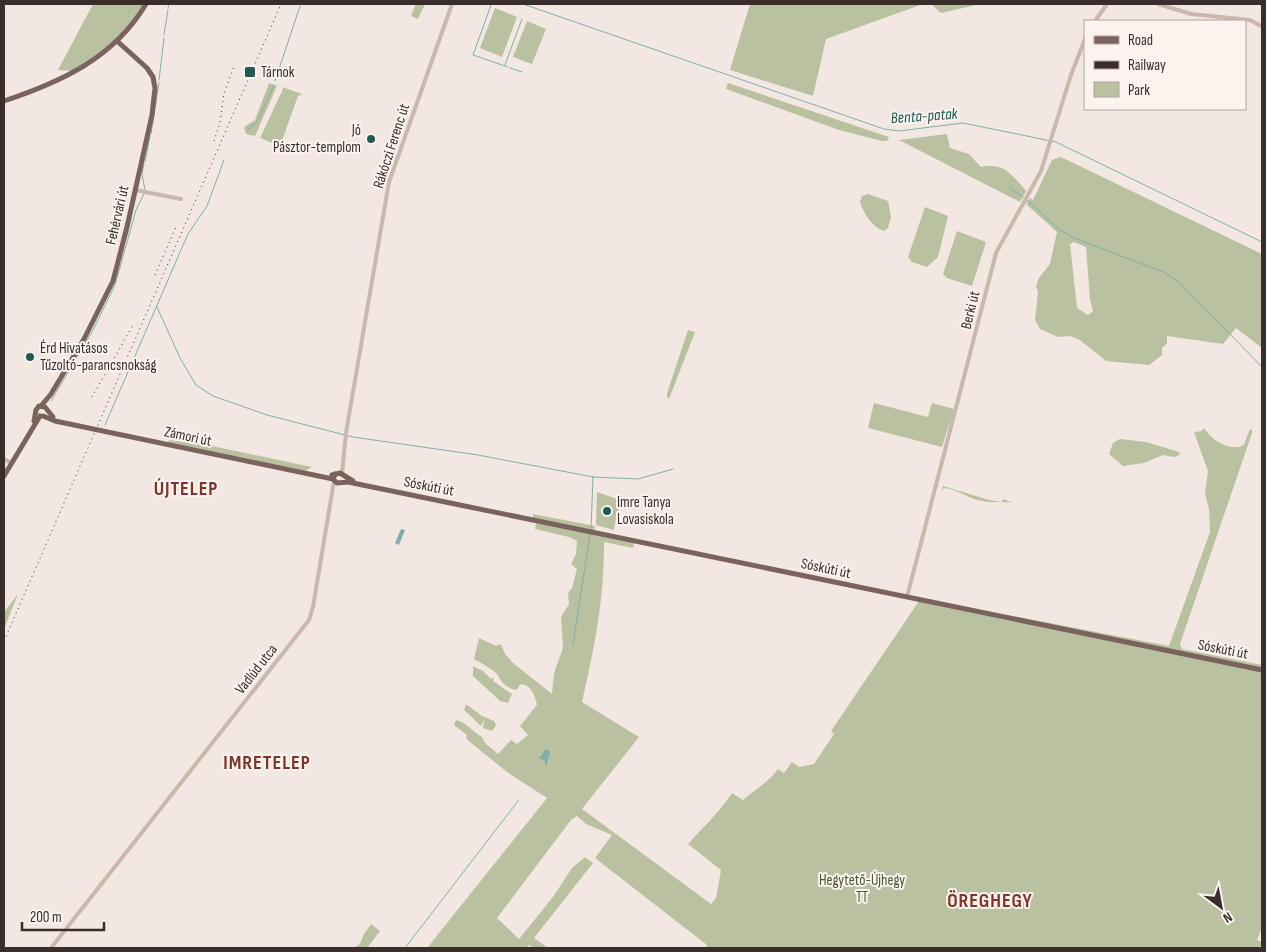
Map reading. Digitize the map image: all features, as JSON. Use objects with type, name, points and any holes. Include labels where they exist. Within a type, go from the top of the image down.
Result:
[{"type":"main road","points":[[4,101],[71,75],[117,41],[146,4]]},
{"type":"main road","points":[[108,49],[118,47],[127,50],[125,40],[127,30]]},
{"type":"main road","name":"Fehérvári út","points":[[4,476],[108,294],[121,254],[155,88],[150,71],[117,41]]},
{"type":"main road","name":"Zámori út","points":[[42,412],[59,422],[338,478]]},
{"type":"main road","name":"Sóskúti út","points":[[338,478],[385,490],[1262,670]]},
{"type":"street","name":"Rákóczi Ferenc út","points":[[346,435],[389,182],[452,4]]},
{"type":"street","points":[[1095,20],[1107,4]]},
{"type":"street","points":[[1158,4],[1191,14],[1250,20],[1262,26]]},
{"type":"street","name":"Berki út","points":[[907,597],[996,253],[1041,171],[1071,75],[1084,42]]},
{"type":"street","points":[[135,190],[181,199]]},
{"type":"street","name":"Vadlúd utca","points":[[51,948],[310,618],[346,435]]},
{"type":"street","points":[[4,459],[11,463]]},
{"type":"green space","points":[[93,4],[144,4],[130,24],[110,45],[74,71],[58,70]]},
{"type":"green space","points":[[416,4],[425,4],[418,19],[411,16]]},
{"type":"green space","points":[[750,4],[923,4],[826,39],[813,96],[730,70]]},
{"type":"green space","points":[[931,4],[973,4],[976,5],[941,13]]},
{"type":"green space","points":[[495,8],[517,17],[502,57],[480,48]]},
{"type":"green space","points":[[527,21],[546,29],[532,64],[513,57]]},
{"type":"green space","points":[[269,83],[277,86],[255,136],[246,134],[244,127],[255,120]]},
{"type":"green space","points":[[728,83],[889,137],[887,141],[882,141],[839,130],[726,89]]},
{"type":"green space","points":[[282,87],[302,94],[298,96],[280,146],[260,138],[283,89]]},
{"type":"green space","points":[[947,134],[950,148],[969,154],[981,167],[996,166],[1012,175],[1026,191],[1020,202],[899,140]]},
{"type":"green space","points":[[1061,157],[1262,254],[1262,348],[1236,328],[1223,344],[1167,336],[1167,343],[1162,348],[1162,355],[1149,365],[1106,361],[1080,340],[1070,336],[1058,337],[1040,329],[1035,320],[1038,292],[1036,286],[1039,278],[1050,264],[1057,232],[1026,204],[1030,198],[1033,200],[1052,160]],"holes":[[[1074,242],[1086,247],[1090,299],[1093,311],[1088,315],[1077,308],[1070,244]]]},
{"type":"green space","points":[[868,194],[888,201],[891,217],[888,228],[884,231],[872,223],[862,207],[860,202],[862,196]]},
{"type":"green space","points":[[925,207],[948,216],[938,257],[927,267],[912,262],[908,257]]},
{"type":"green space","points":[[957,231],[986,242],[972,286],[947,278],[943,274]]},
{"type":"green space","points":[[688,330],[695,332],[669,399],[667,393]]},
{"type":"green space","points":[[874,403],[928,417],[932,403],[954,409],[942,447],[868,428]]},
{"type":"green space","name":"Hegytető-Újhegy TT","points":[[1204,428],[1216,441],[1233,447],[1244,445],[1249,431],[1252,429],[1180,644],[1182,649],[1262,665],[1262,927],[1257,940],[1262,942],[1260,948],[706,948],[707,945],[595,858],[612,835],[586,824],[577,816],[571,820],[497,918],[519,939],[553,897],[572,868],[585,857],[593,863],[534,938],[548,948],[534,948],[529,945],[526,948],[427,948],[547,798],[507,772],[470,742],[466,738],[467,735],[454,725],[456,720],[463,723],[482,737],[485,743],[498,754],[511,740],[517,744],[528,735],[520,726],[537,705],[530,688],[521,684],[516,690],[509,687],[504,684],[496,673],[474,659],[479,638],[496,646],[501,644],[505,654],[513,663],[552,694],[554,673],[563,648],[561,617],[569,604],[568,593],[572,588],[577,569],[571,564],[576,554],[577,541],[569,537],[535,529],[537,519],[533,518],[533,514],[595,526],[594,535],[634,543],[633,548],[604,542],[604,563],[598,623],[582,702],[639,737],[582,809],[711,904],[716,898],[721,870],[688,844],[717,813],[732,793],[743,800],[766,782],[778,769],[784,773],[792,762],[799,767],[814,764],[834,734],[831,731],[917,604],[919,598],[1169,646],[1210,532],[1209,508],[1205,494],[1208,471],[1194,432],[1202,431]]},
{"type":"green space","points":[[1120,439],[1146,442],[1179,452],[1180,455],[1174,457],[1163,455],[1144,463],[1123,466],[1109,454],[1113,443]]},
{"type":"green space","points":[[169,440],[202,444],[312,467],[305,471],[168,443]]},
{"type":"green space","points":[[943,486],[1002,502],[977,500],[954,490],[944,488],[941,491]]},
{"type":"green space","name":"Imre Tanya Lovasiskola","points":[[597,492],[620,500],[619,504],[622,505],[617,512],[614,530],[596,525]]},
{"type":"green space","points":[[18,594],[4,629],[4,612]]},
{"type":"green space","points":[[473,666],[483,671],[491,679],[494,677],[493,681],[512,694],[508,703],[500,701],[473,676]]},
{"type":"green space","points":[[466,704],[482,716],[494,721],[496,725],[492,731],[483,728],[484,719],[481,726],[464,710]]},
{"type":"green space","points":[[371,924],[380,931],[367,948],[353,948],[360,944]]},
{"type":"water","points":[[401,529],[405,530],[399,545],[395,543]]},
{"type":"water","points":[[546,749],[550,752],[546,767],[545,761],[539,758]]},
{"type":"waterway","points":[[168,8],[169,4]]},
{"type":"waterway","name":"Benta-patak","points":[[523,4],[884,129],[899,131],[963,123],[1056,142],[1262,242]]},
{"type":"waterway","points":[[491,5],[473,55],[508,67]]},
{"type":"waterway","points":[[275,81],[300,6]]},
{"type":"waterway","points":[[164,35],[168,10]]},
{"type":"waterway","points":[[505,65],[522,19]]},
{"type":"waterway","points":[[159,80],[164,38]]},
{"type":"waterway","points":[[510,68],[522,72]]},
{"type":"waterway","points":[[151,134],[159,83]]},
{"type":"waterway","points":[[248,129],[257,122],[274,85]]},
{"type":"waterway","points":[[145,162],[150,136]]},
{"type":"waterway","points":[[105,425],[188,234],[207,206],[224,160]]},
{"type":"waterway","points":[[144,164],[142,174],[145,190]]},
{"type":"waterway","points":[[1010,188],[1024,198]]},
{"type":"waterway","points":[[51,401],[93,330],[115,285],[136,210],[144,194]]},
{"type":"waterway","points":[[1027,200],[1060,230],[1074,238],[1163,272],[1178,281],[1262,367]]},
{"type":"waterway","points":[[157,307],[180,358],[196,385],[213,396],[267,415],[353,437],[478,455],[593,477],[638,479],[673,469]]},
{"type":"waterway","points":[[591,530],[593,477]]},
{"type":"waterway","points":[[573,645],[590,534]]},
{"type":"waterway","points":[[405,948],[518,801]]},
{"type":"railway","points":[[4,641],[281,4]]},
{"type":"railway","points":[[214,141],[220,122],[224,93],[234,67]]},
{"type":"railway","points":[[155,275],[176,227]]},
{"type":"railway","points":[[92,397],[133,325]]},
{"type":"place","name":"Tárnok","points":[[250,72]]},
{"type":"place","name":"Jó Pásztor-templom","points":[[371,139]]},
{"type":"place","name":"Érd Hivatásos Tűzoltó-parancsnokság","points":[[30,357]]},
{"type":"place","name":"Imre Tanya Lovasiskola","points":[[607,511]]},
{"type":"district","name":"ÚJTELEP","points":[[186,488]]},
{"type":"district","name":"IMRETELEP","points":[[267,762]]},
{"type":"district","name":"ÖREGHEGY","points":[[990,900]]}]
